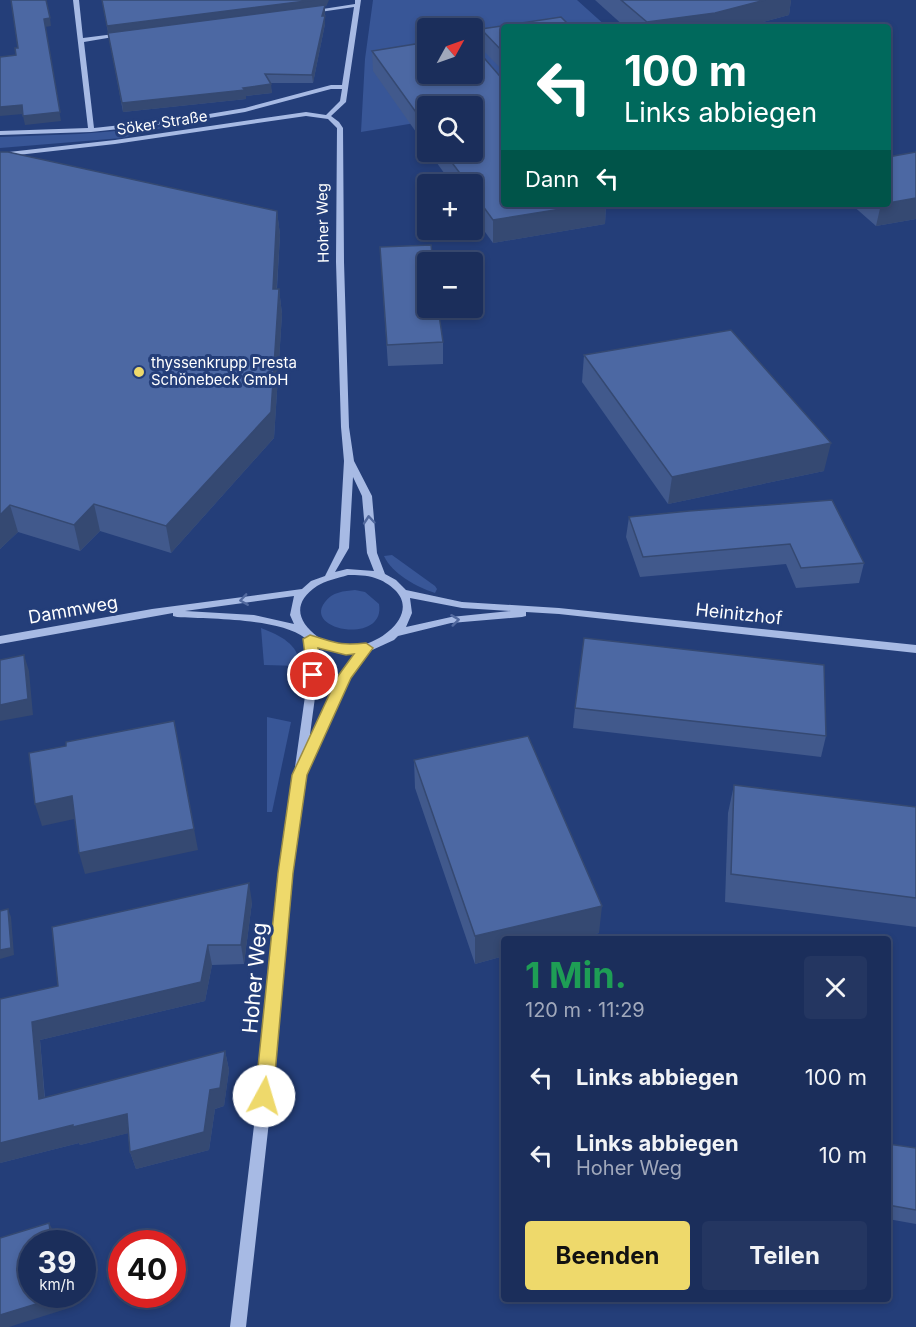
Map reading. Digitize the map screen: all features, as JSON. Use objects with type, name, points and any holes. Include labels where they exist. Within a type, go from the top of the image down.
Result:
[{"type":"street","points":[[76,0],[91,130]]},
{"type":"street","points":[[303,12],[358,2],[343,102],[327,117]]},
{"type":"street","points":[[82,40],[130,34]]},
{"type":"street","points":[[0,133],[91,130],[223,114],[331,87],[346,87]]},
{"type":"street","name":"Söker Straße","points":[[0,155],[128,142],[306,114],[327,117]]},
{"type":"street","name":"Hoher Weg","points":[[327,117],[336,122],[340,128],[340,274],[345,427],[349,461],[344,548],[329,575]]},
{"type":"street","name":"Hoher Weg","points":[[349,461],[367,496],[372,553],[381,576]]},
{"type":"street","points":[[347,572],[381,576],[395,584],[404,593],[408,602],[405,622],[398,632],[384,642],[366,648],[346,650],[326,647],[310,639],[299,629],[294,616],[296,604],[302,592],[314,582],[329,575],[347,572]]},
{"type":"street","name":"Dammweg","points":[[0,640],[152,612],[302,592]]},
{"type":"street","name":"Heinitzhof","points":[[404,593],[462,605],[559,611],[916,649]]},
{"type":"street","name":"Heinitzhof","points":[[398,632],[451,620],[559,611]]},
{"type":"street","name":"Dammweg","points":[[152,612],[254,618],[299,629]]},
{"type":"street","name":"Hoher Weg","points":[[238,1327],[270,1050],[286,873],[313,675],[310,639]]},
{"type":"street","name":"Hoher Weg","points":[[299,775],[345,676],[366,648]]},
{"type":"shaded area","points":[[373,0],[577,0],[604,24],[501,24],[501,108],[483,107],[483,96],[417,96],[417,123],[361,132],[365,59]]},
{"type":"shaded area","points":[[165,127],[122,138],[0,148],[0,137]]},
{"type":"shaded area","points":[[392,555],[435,586],[437,589],[435,593],[413,583],[393,569],[384,556]]},
{"type":"shaded area","points":[[355,590],[365,592],[379,604],[378,617],[370,625],[359,629],[346,629],[334,626],[325,620],[321,612],[325,602],[331,596]]},
{"type":"shaded area","points":[[261,628],[287,641],[296,651],[301,666],[264,665]]},
{"type":"shaded area","points":[[267,717],[291,722],[272,812],[267,812]]},
{"type":"building","points":[[11,0],[46,0],[50,18],[44,19],[60,112],[23,116],[22,105],[0,107],[0,57],[16,55],[15,48],[18,48]]},
{"type":"building","points":[[102,0],[314,0],[107,26]]},
{"type":"building","points":[[621,0],[765,0],[715,13],[647,22]]},
{"type":"building","points":[[325,5],[322,16],[325,16],[312,75],[265,74],[271,84],[243,88],[245,90],[122,103],[108,33]]},
{"type":"building","points":[[561,17],[568,24],[514,24]]},
{"type":"building","points":[[501,26],[501,50],[483,31],[483,29]]},
{"type":"building","points":[[417,44],[417,84],[483,84],[483,57],[501,78],[501,207],[573,207],[493,220],[483,206],[483,174],[460,174],[452,162],[483,162],[483,96],[417,96],[417,114],[372,51]]},
{"type":"building","name":"thyssenkrupp Presta Schönebeck GmbH","points":[[0,152],[277,211],[273,289],[279,289],[271,412],[166,526],[94,504],[74,525],[10,505],[0,515]]},
{"type":"building","points":[[916,152],[916,198],[891,202],[891,156]]},
{"type":"building","points":[[431,245],[432,252],[417,252],[417,318],[439,318],[443,342],[387,345],[380,247]]},
{"type":"building","points":[[731,330],[831,443],[672,477],[584,355]]},
{"type":"building","points":[[832,500],[864,563],[801,568],[790,544],[643,557],[629,517],[689,511]]},
{"type":"building","points":[[584,638],[824,665],[826,736],[575,708]]},
{"type":"building","points":[[24,655],[28,699],[0,705],[0,660]]},
{"type":"building","points":[[174,721],[194,829],[79,853],[72,796],[35,804],[29,753],[66,746],[66,742]]},
{"type":"building","points":[[528,736],[602,906],[475,936],[414,760]]},
{"type":"building","points":[[734,785],[916,807],[916,898],[731,874]]},
{"type":"building","points":[[249,883],[241,945],[208,945],[201,982],[32,1022],[39,1099],[225,1051],[220,1088],[210,1090],[204,1132],[130,1152],[127,1114],[0,1143],[0,999],[58,986],[52,927]]},
{"type":"building","points":[[8,909],[11,948],[0,950],[0,911]]},
{"type":"building","points":[[891,1144],[916,1148],[916,1210],[891,1206]]},
{"type":"building","points":[[49,1223],[50,1230],[26,1230]]},
{"type":"building","points":[[18,1232],[18,1308],[23,1308],[0,1315],[0,1238]]},
{"type":"place","name":"thyssenkrupp Presta Schönebeck GmbH","points":[[139,372]]},
{"type":"route","points":[[264,1096],[286,873],[299,775],[345,676],[366,648],[346,650],[326,647],[310,639],[313,675]]}]
